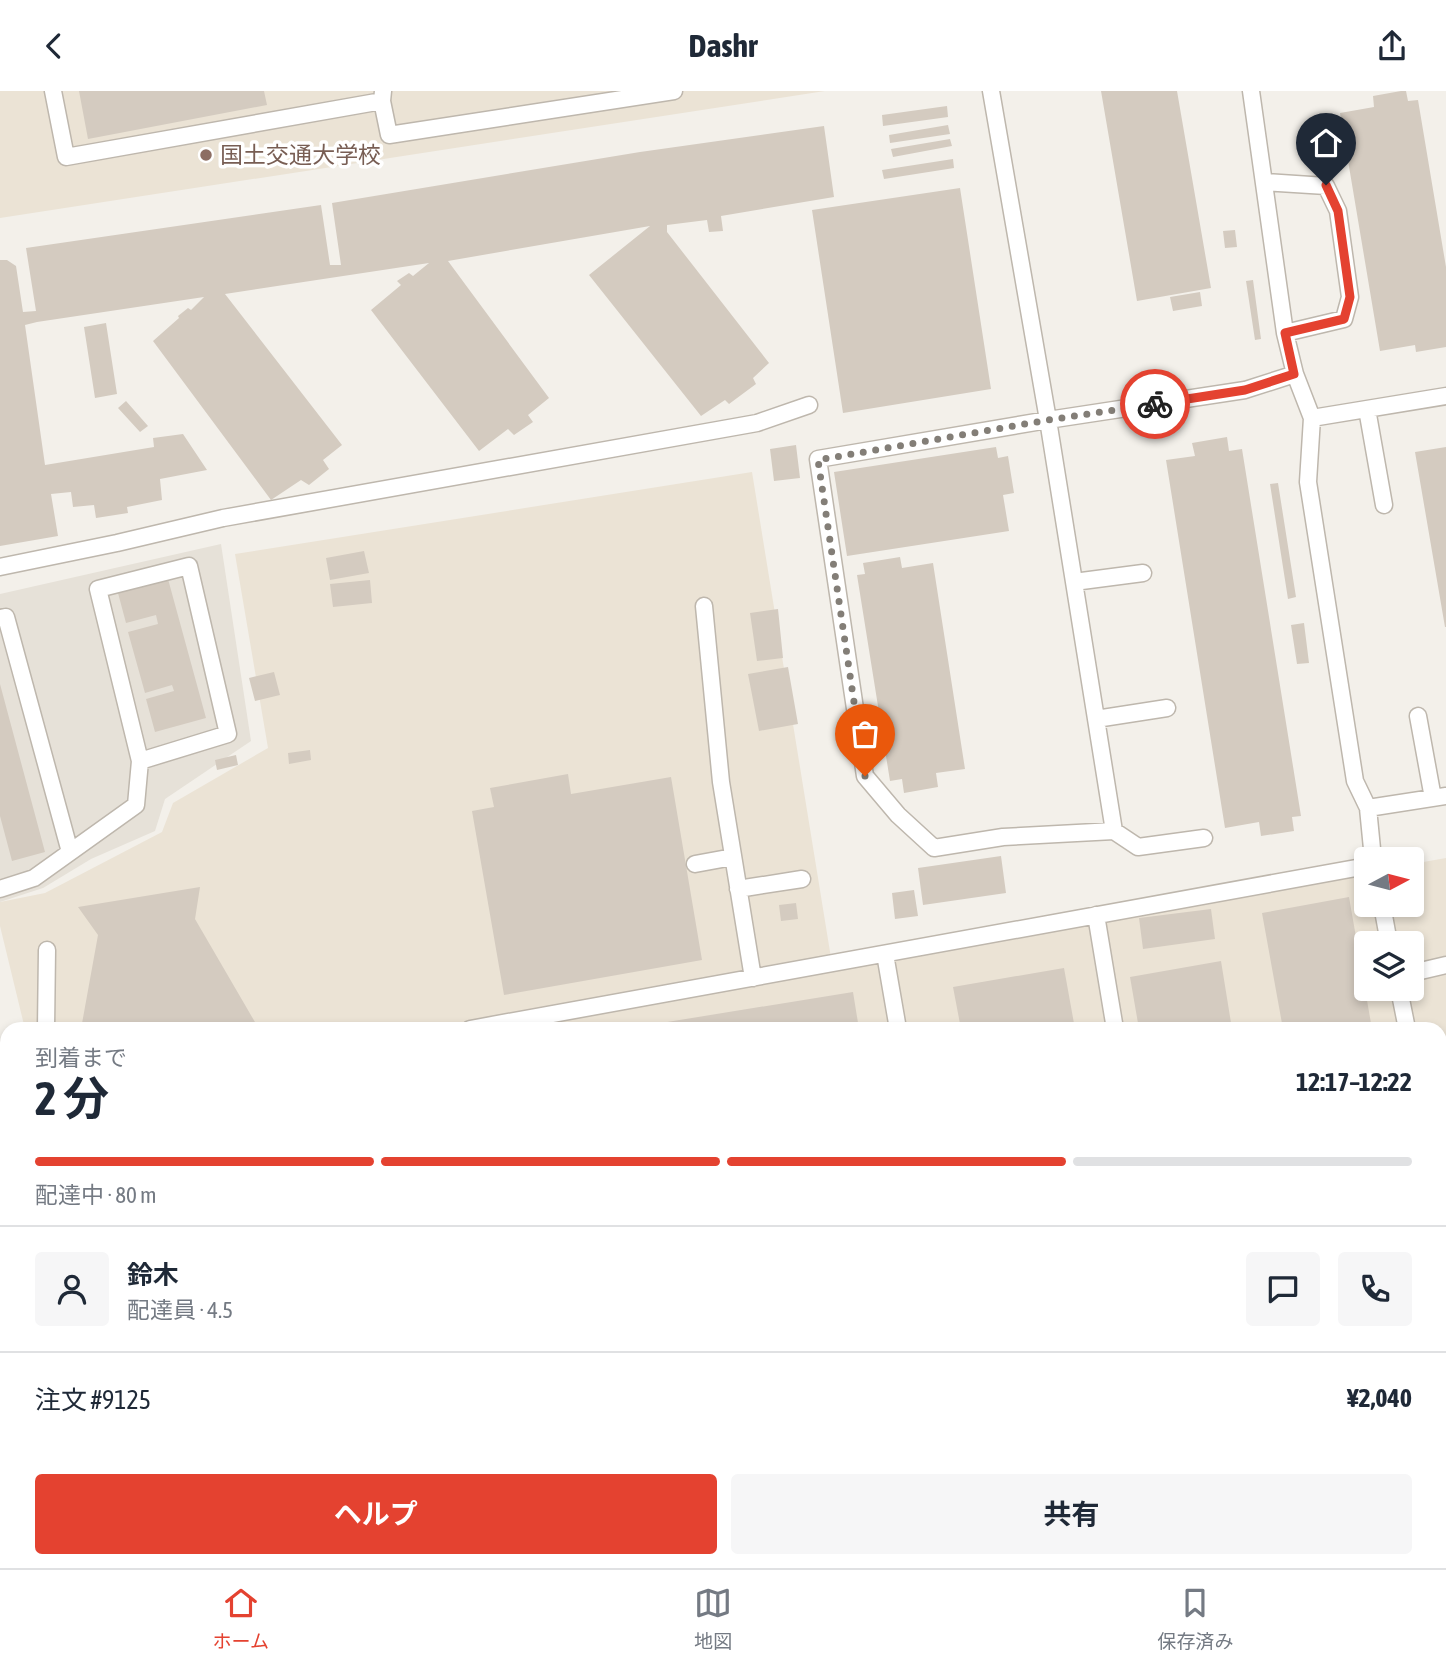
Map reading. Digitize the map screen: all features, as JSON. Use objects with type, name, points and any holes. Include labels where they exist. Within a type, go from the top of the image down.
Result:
[{"type":"lane","points":[[53,91],[66,157],[382,96],[389,135],[674,91]]},
{"type":"lane","points":[[991,91],[1048,420],[1114,831]]},
{"type":"lane","points":[[1251,91],[1285,333],[1294,374],[1312,418],[1308,482],[1355,781],[1368,808],[1372,847]]},
{"type":"lane","points":[[1264,182],[1326,185],[1338,211],[1342,236],[1350,297],[1344,319],[1285,333]]},
{"type":"lane","points":[[1204,838],[1138,847],[1114,831],[1003,837],[934,848],[898,815],[865,776],[818,460],[1048,420],[1245,390],[1294,374]]},
{"type":"lane","points":[[1312,418],[1446,396]]},
{"type":"lane","points":[[0,567],[223,518],[757,423],[809,405]]},
{"type":"lane","points":[[1367,409],[1384,505]]},
{"type":"lane","points":[[0,889],[34,878],[136,806],[140,761],[98,589],[189,566],[228,734],[140,761]]},
{"type":"lane","points":[[1074,582],[1143,573]]},
{"type":"lane","points":[[704,606],[721,782],[753,978]]},
{"type":"lane","points":[[0,618],[6,617],[70,852]]},
{"type":"lane","points":[[1096,719],[1167,708]]},
{"type":"lane","points":[[1368,808],[1439,797],[1418,716]]},
{"type":"lane","points":[[695,863],[733,857]]},
{"type":"lane","points":[[509,1022],[1354,868]]},
{"type":"lane","points":[[738,889],[802,879]]},
{"type":"lane","points":[[1096,915],[1114,1022]]},
{"type":"lane","points":[[46,1022],[47,950]]},
{"type":"lane","points":[[885,954],[897,1022]]},
{"type":"lane","points":[[1424,970],[1446,965]]},
{"type":"lane","points":[[1401,1001],[1406,1022]]},
{"type":"shaded area","name":"国土交通大学校","points":[[0,91],[825,91],[0,218]]},
{"type":"shaded area","points":[[752,472],[832,964],[1354,874],[1354,917],[1424,917],[1424,862],[1446,858],[1446,1022],[23,1022],[0,926],[0,902],[45,893],[162,832],[173,803],[268,748],[235,554]]},
{"type":"shaded area","points":[[221,544],[251,741],[165,799],[155,831],[91,859],[43,888],[0,902],[0,594]]},
{"type":"building","points":[[79,91],[264,91],[267,105],[88,139]]},
{"type":"building","points":[[1101,91],[1177,91],[1211,288],[1137,301]]},
{"type":"building","points":[[1406,91],[1408,101],[1418,100],[1446,267],[1446,347],[1416,352],[1415,345],[1380,351],[1340,113],[1374,107],[1373,96]]},
{"type":"building","points":[[947,106],[948,117],[883,126],[882,115]]},
{"type":"building","points":[[948,125],[950,134],[890,143],[889,135]]},
{"type":"building","points":[[824,126],[834,197],[721,216],[723,231],[709,232],[707,220],[667,225],[667,232],[769,363],[753,378],[756,384],[729,404],[725,400],[701,416],[589,275],[650,226],[448,261],[549,398],[528,415],[533,422],[514,435],[508,429],[479,451],[371,310],[401,285],[397,281],[409,273],[413,276],[429,263],[225,294],[342,445],[323,460],[329,469],[309,485],[301,480],[271,500],[153,341],[179,318],[178,316],[188,308],[191,310],[204,297],[37,322],[25,325],[45,465],[154,447],[153,438],[183,434],[207,470],[160,479],[162,500],[127,507],[128,513],[96,518],[94,505],[73,507],[71,492],[51,494],[58,536],[0,546],[0,260],[7,260],[16,266],[23,312],[36,311],[26,248],[321,205],[330,265],[341,265],[332,203],[640,152]]},
{"type":"building","points":[[950,139],[952,146],[893,157],[891,149]]},
{"type":"building","points":[[953,159],[954,168],[884,179],[882,170]]},
{"type":"building","points":[[960,188],[991,389],[843,413],[812,210]]},
{"type":"building","points":[[1235,230],[1237,247],[1225,248],[1223,231]]},
{"type":"building","points":[[1253,280],[1261,339],[1255,340],[1246,281]]},
{"type":"building","points":[[1200,292],[1202,306],[1173,311],[1170,297]]},
{"type":"building","points":[[106,323],[117,394],[95,398],[84,327]]},
{"type":"building","points":[[126,401],[148,426],[140,432],[118,408]]},
{"type":"building","points":[[1227,437],[1229,451],[1242,449],[1301,816],[1292,817],[1294,831],[1261,836],[1259,822],[1225,828],[1166,460],[1195,456],[1192,443]]},
{"type":"building","points":[[796,445],[800,478],[774,481],[770,449]]},
{"type":"building","points":[[996,447],[998,458],[1008,456],[1014,493],[1003,495],[1009,531],[847,556],[834,472]]},
{"type":"building","points":[[1446,447],[1446,627],[1445,627],[1415,452]]},
{"type":"building","points":[[1278,483],[1296,597],[1288,599],[1270,484]]},
{"type":"building","points":[[364,551],[369,573],[330,580],[326,558]]},
{"type":"building","points":[[900,557],[902,568],[933,563],[965,769],[936,773],[938,787],[904,793],[902,779],[890,781],[857,575],[865,574],[863,563]]},
{"type":"building","points":[[168,579],[206,718],[155,732],[146,699],[174,691],[172,685],[145,693],[128,632],[158,624],[156,615],[126,623],[118,593]]},
{"type":"building","points":[[370,580],[372,603],[333,607],[330,584]]},
{"type":"building","points":[[778,609],[783,658],[757,661],[750,613]]},
{"type":"building","points":[[1304,623],[1309,663],[1297,664],[1291,625]]},
{"type":"building","points":[[788,667],[798,724],[759,731],[748,674]]},
{"type":"building","points":[[274,672],[280,695],[255,701],[249,678]]},
{"type":"building","points":[[0,684],[45,852],[12,861],[0,816]]},
{"type":"building","points":[[310,750],[311,760],[289,764],[288,753]]},
{"type":"building","points":[[236,755],[238,765],[217,770],[215,760]]},
{"type":"building","points":[[568,774],[571,794],[671,777],[702,960],[504,995],[472,811],[494,807],[490,788]]},
{"type":"building","points":[[1001,856],[1006,893],[923,905],[918,868]]},
{"type":"building","points":[[200,887],[195,919],[255,1022],[82,1022],[98,935],[78,907]]},
{"type":"building","points":[[914,890],[918,916],[895,919],[892,893]]},
{"type":"building","points":[[1349,897],[1355,931],[1354,1001],[1367,1001],[1371,1022],[1282,1022],[1262,913]]},
{"type":"building","points":[[796,903],[798,919],[781,921],[779,905]]},
{"type":"building","points":[[1211,909],[1215,939],[1143,949],[1139,918]]},
{"type":"building","points":[[1221,961],[1231,1022],[1138,1022],[1130,977]]},
{"type":"building","points":[[1064,968],[1074,1022],[960,1022],[953,987]]},
{"type":"building","points":[[853,992],[858,1022],[667,1022]]},
{"type":"way so far","points":[[865,776],[818,460],[1155,404]]},
{"type":"place","name":"国土交通大学校","points":[[206,155]]},
{"type":"route","points":[[1155,404],[1245,390],[1294,374],[1285,333],[1344,319],[1350,297],[1338,211],[1326,185]]}]
